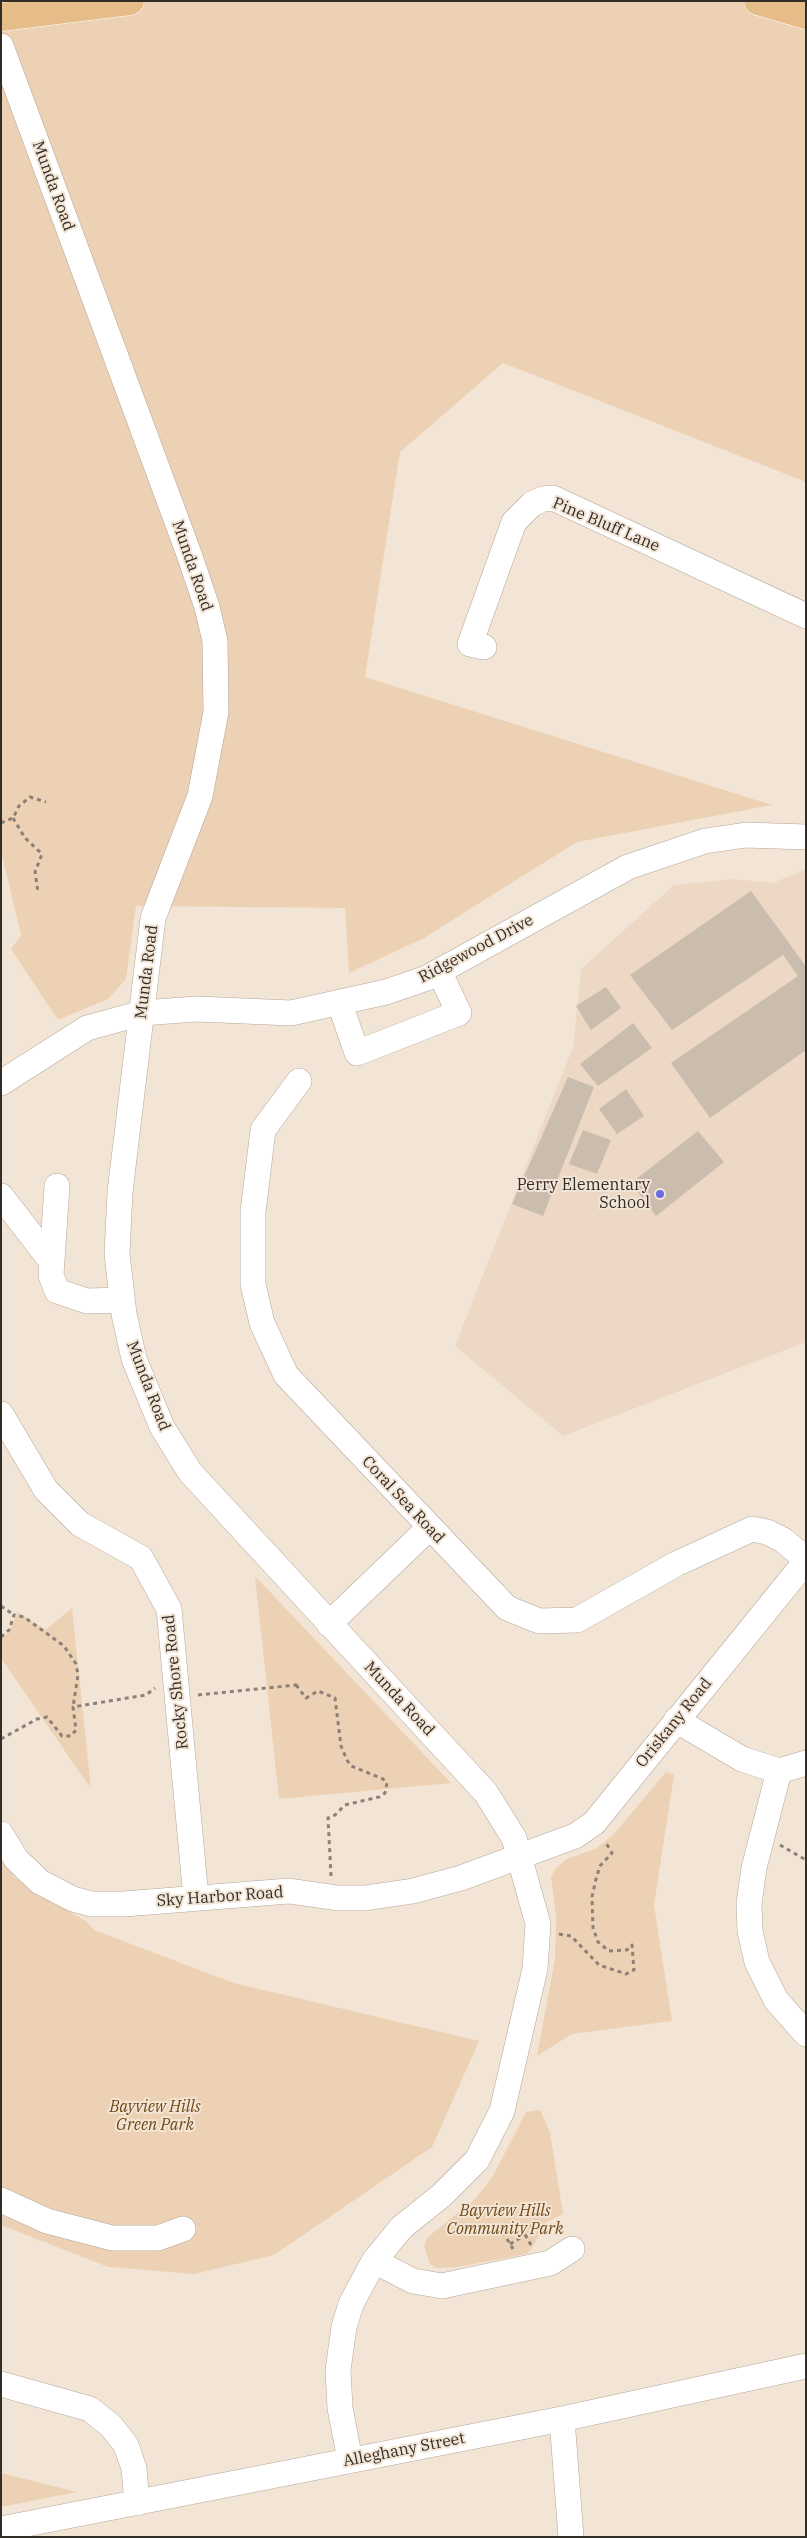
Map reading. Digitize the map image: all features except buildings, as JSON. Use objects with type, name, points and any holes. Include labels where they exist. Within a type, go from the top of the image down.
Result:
[{"type":"main road","points":[[1,17],[130,1]]},
{"type":"main road","points":[[758,1],[806,15]]},
{"type":"street","name":"Munda Road","points":[[1,46],[189,554],[207,607],[215,641],[216,712],[200,796],[153,918],[120,1192],[117,1254],[122,1300],[134,1359],[162,1427],[190,1472],[486,1793],[514,1838],[538,1924],[535,1969],[502,2111],[477,2160],[442,2195],[402,2227],[374,2261],[352,2304],[339,2350],[338,2389],[350,2460]]},
{"type":"street","name":"Pine Bluff Lane","points":[[484,647],[470,644],[514,522],[532,504],[543,499],[553,498],[806,616]]},
{"type":"street","name":"Ridgewood Drive","points":[[1,1083],[87,1028],[142,1013],[197,1009],[291,1013],[340,1004],[386,992],[427,978],[628,867],[705,841],[746,835],[806,837]]},
{"type":"street","points":[[340,1004],[356,1053],[459,1013],[439,971]]},
{"type":"street","name":"Coral Sea Road","points":[[299,1081],[264,1130],[253,1212],[254,1284],[262,1323],[286,1376],[507,1608],[539,1622],[577,1620],[676,1564],[752,1529],[766,1532],[783,1540],[806,1560]]},
{"type":"street","points":[[57,1186],[51,1275],[58,1291],[88,1301],[122,1300]]},
{"type":"street","points":[[1,1196],[52,1262]]},
{"type":"street","name":"Rocky Shore Road","points":[[1,1414],[46,1490],[80,1524],[142,1558],[169,1609],[196,1898]]},
{"type":"street","points":[[329,1624],[429,1528]]},
{"type":"street","name":"Oriskany Road","points":[[520,1856],[575,1836],[594,1823],[806,1560]]},
{"type":"street","points":[[676,1720],[742,1758],[779,1771],[806,1763]]},
{"type":"street","points":[[779,1771],[754,1868],[749,1904],[750,1931],[758,1962],[776,2000],[806,2034]]},
{"type":"street","name":"Sky Harbor Road","points":[[1,1834],[16,1859],[27,1871],[56,1892],[91,1904],[124,1904],[290,1891],[338,1898],[365,1898],[413,1891],[461,1878],[520,1856]]},
{"type":"street","points":[[1,2200],[47,2221],[112,2238],[158,2238],[183,2228]]},
{"type":"street","points":[[374,2261],[413,2282],[442,2286],[550,2263],[572,2249]]},
{"type":"street","name":"Alleghany Street","points":[[1,2529],[562,2419],[806,2366]]},
{"type":"street","points":[[1,2384],[90,2410],[106,2421],[119,2435],[130,2456],[134,2468],[137,2503]]},
{"type":"street","points":[[562,2419],[571,2537]]},
{"type":"path","points":[[1,823],[13,818],[19,806],[30,797],[46,802]]},
{"type":"path","points":[[13,818],[25,838],[42,854],[35,872],[38,892]]},
{"type":"path","points":[[1,1606],[14,1615],[24,1617],[52,1636],[69,1653],[76,1664],[78,1675],[73,1707],[76,1730],[71,1736],[62,1736],[47,1717],[38,1719],[1,1739]]},
{"type":"path","points":[[1,1636],[9,1630],[14,1615]]},
{"type":"path","points":[[296,1685],[298,1680]]},
{"type":"path","points":[[192,1696],[296,1685]]},
{"type":"path","points":[[296,1685],[306,1698],[318,1691],[335,1698],[341,1746],[348,1760],[352,1766],[383,1779],[387,1783],[384,1793],[379,1797],[345,1806],[336,1815],[328,1818],[331,1881]]},
{"type":"path","points":[[73,1707],[146,1695],[157,1686]]},
{"type":"path","points":[[558,1934],[571,1936],[599,1965],[626,1974],[634,1970],[632,1945],[627,1950],[608,1951],[598,1942],[593,1928],[592,1898],[596,1879],[600,1866],[612,1853],[606,1842]]},
{"type":"path","points":[[780,1844],[806,1860]]},
{"type":"path","points":[[532,2247],[523,2231],[536,2223]]},
{"type":"path","points":[[503,2232],[516,2254]]},
{"type":"path","points":[[510,2244],[525,2235]]},
{"type":"shaded area","name":"Perry Elementary School","points":[[806,869],[806,1342],[563,1436],[455,1346],[573,1047],[581,969],[674,885],[733,879],[773,883]]},
{"type":"green space","points":[[1,1],[806,1],[806,482],[503,363],[400,452],[365,677],[772,805],[577,842],[424,938],[349,973],[345,908],[136,906],[126,979],[108,999],[58,1020],[11,949],[21,935],[1,851]]},
{"type":"green space","points":[[255,1576],[451,1783],[279,1799]]},
{"type":"green space","points":[[72,1608],[91,1789],[1,1658],[1,1639],[10,1631],[17,1612],[46,1630]]},
{"type":"green space","points":[[666,1772],[674,1775],[654,1905],[672,2021],[572,2034],[537,2056],[555,1959],[556,1917],[551,1877],[555,1869],[565,1860],[597,1848],[613,1835]]},
{"type":"green space","name":"Bayview Hills Green Park","points":[[1,1858],[15,1878],[87,1922],[94,1930],[234,1983],[479,2041],[432,2147],[274,2255],[194,2274],[108,2267],[1,2225]]},
{"type":"green space","name":"Bayview Hills Community Park","points":[[540,2110],[550,2132],[563,2214],[547,2222],[531,2250],[526,2254],[458,2267],[437,2268],[430,2264],[424,2246],[428,2237],[475,2199],[493,2176],[526,2112]]},
{"type":"green space","points":[[1,2473],[77,2492],[1,2507]]},
{"type":"place","name":"Perry Elementary School","points":[[660,1194]]}]
